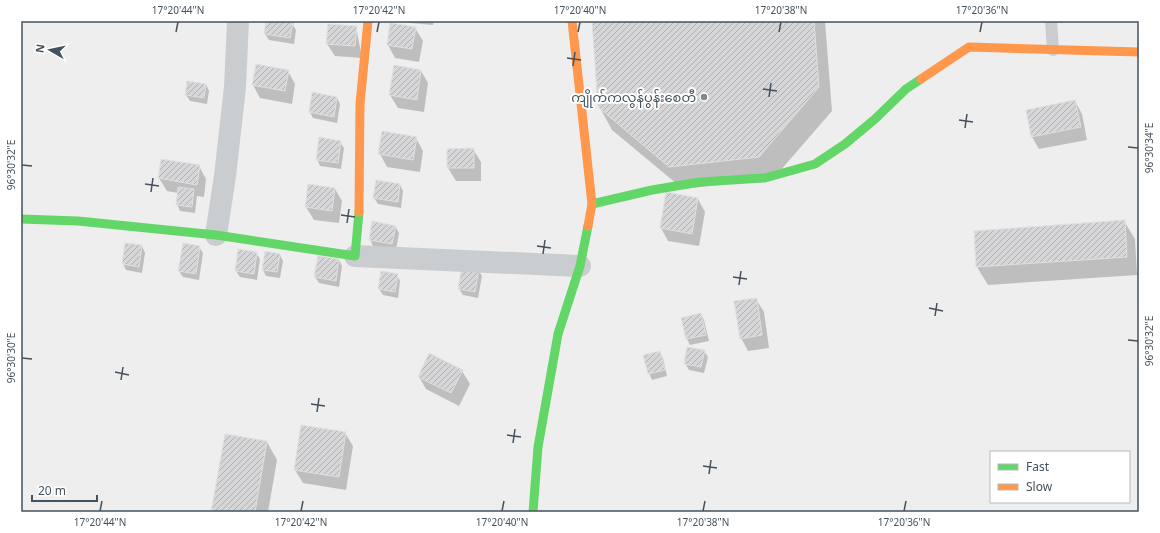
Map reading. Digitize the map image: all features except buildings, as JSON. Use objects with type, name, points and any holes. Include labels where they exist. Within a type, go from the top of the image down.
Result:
[{"type":"street","points":[[216,235],[225,176],[235,87],[238,21]]},
{"type":"street","points":[[355,256],[360,212],[360,104],[368,21]]},
{"type":"street","points":[[533,512],[538,447],[558,334],[580,266],[592,204],[572,21]]},
{"type":"street","points":[[592,204],[652,190],[700,182],[765,178],[816,164],[845,144],[876,119],[906,89],[969,47],[1139,52]]},
{"type":"street","points":[[21,219],[78,221],[216,235],[355,256],[580,266]]},
{"type":"lane","points":[[1051,21],[1053,50]]},
{"type":"traffic: fast","points":[[592,204],[652,190],[700,182],[765,178],[815,164],[845,144],[875,119],[906,89],[921,79]]},
{"type":"traffic: fast","points":[[21,219],[78,221],[216,235],[355,256],[359,212]]},
{"type":"traffic: fast","points":[[533,512],[538,447],[558,334],[580,266],[588,226]]},
{"type":"traffic: slow","points":[[359,212],[360,104],[368,21]]},
{"type":"traffic: slow","points":[[572,21],[592,204],[588,226]]},
{"type":"traffic: slow","points":[[921,79],[969,47],[1139,52]]},
{"type":"place","name":"ကျိုက်ကလွန်ပွန်းစေတီ","points":[[704,97]]}]
